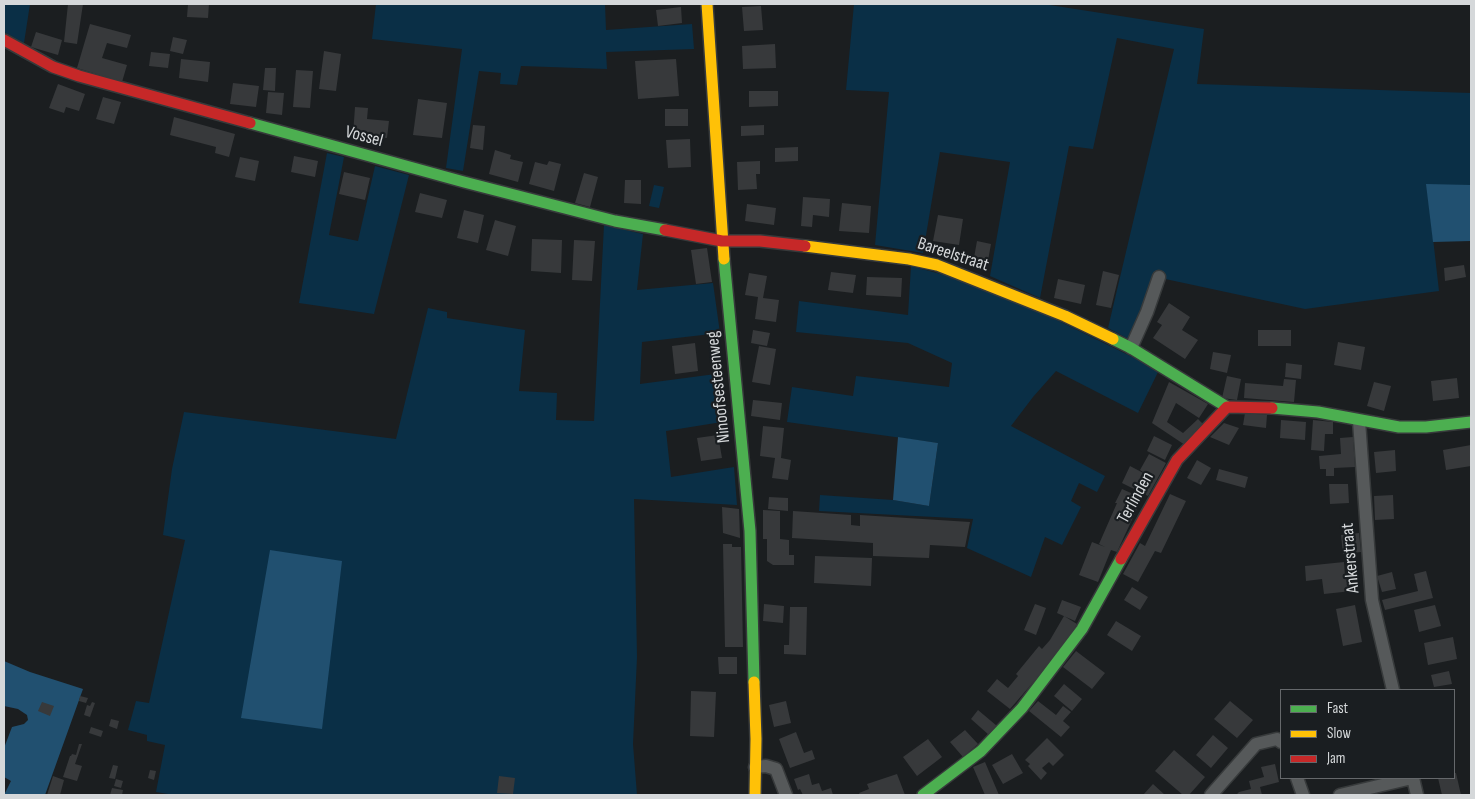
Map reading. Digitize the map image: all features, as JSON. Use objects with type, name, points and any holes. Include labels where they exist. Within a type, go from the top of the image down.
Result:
[{"type":"street","name":"Ninoofsesteenweg","points":[[707,4],[722,241],[750,531],[756,739],[755,795]]},
{"type":"street","name":"Vossel","points":[[4,40],[53,67],[79,76],[482,187],[615,221],[722,241]]},
{"type":"street","name":"Bareelstraat","points":[[722,241],[770,242],[910,259],[937,265],[1065,316],[1131,348],[1227,407]]},
{"type":"street","points":[[1131,348],[1147,312],[1159,277]]},
{"type":"street","points":[[1227,407],[1251,406],[1330,414],[1359,421],[1399,427],[1426,427],[1471,422]]},
{"type":"street","name":"Terlinden","points":[[923,795],[969,761],[1005,727],[1064,654],[1082,629],[1177,460],[1227,407]]},
{"type":"street","name":"Ankerstraat","points":[[1359,421],[1372,600],[1393,689]]},
{"type":"street","points":[[1211,795],[1256,744],[1277,738],[1280,741]]},
{"type":"street","points":[[755,767],[766,766],[776,769],[786,795]]},
{"type":"street","points":[[1297,779],[1302,795]]},
{"type":"street","points":[[1340,795],[1409,779]]},
{"type":"street","points":[[1413,779],[1417,795]]},
{"type":"shaded area","points":[[4,4],[30,4],[24,43],[4,32]]},
{"type":"shaded area","points":[[376,4],[605,4],[606,30],[692,24],[694,49],[606,52],[607,69],[521,66],[517,85],[500,84],[501,73],[479,71],[463,171],[446,168],[462,49],[372,39]]},
{"type":"shaded area","points":[[854,4],[1043,4],[1204,29],[1197,84],[1471,93],[1471,185],[1427,185],[1439,291],[1305,309],[1156,277],[1130,340],[1108,328],[1174,49],[1117,38],[1093,149],[1069,146],[1040,298],[990,276],[1010,162],[940,152],[923,253],[875,245],[889,92],[846,90]]},
{"type":"shaded area","points":[[327,153],[344,157],[329,235],[358,241],[375,166],[409,175],[374,314],[299,303]]},
{"type":"shaded area","points":[[1426,184],[1471,185],[1471,241],[1433,242]]},
{"type":"shaded area","points":[[654,185],[664,187],[659,208],[649,206]]},
{"type":"shaded area","points":[[604,225],[643,234],[637,290],[713,283],[720,333],[642,342],[640,384],[723,373],[728,421],[666,431],[671,477],[734,467],[737,505],[634,499],[637,657],[633,744],[637,795],[174,795],[156,792],[165,745],[147,741],[147,735],[128,730],[136,701],[149,703],[185,540],[163,535],[172,469],[184,412],[396,439],[428,308],[447,312],[447,318],[525,330],[519,391],[557,393],[556,420],[594,421]]},
{"type":"shaded area","points":[[911,266],[959,279],[1020,302],[1159,370],[1138,413],[1056,371],[1011,426],[1105,476],[1097,492],[1079,483],[1071,501],[1081,507],[1062,545],[1045,537],[1031,577],[967,548],[973,519],[819,511],[820,495],[893,500],[929,506],[938,443],[787,422],[792,387],[853,396],[856,376],[949,387],[952,363],[908,343],[796,332],[799,301],[908,315]]},
{"type":"shaded area","points":[[898,437],[938,443],[929,506],[893,500]]},
{"type":"shaded area","points":[[270,550],[342,561],[322,729],[241,718]]},
{"type":"shaded area","points":[[4,661],[30,672],[83,689],[45,795],[4,795],[11,781],[4,777],[4,748],[12,727],[24,724],[28,720],[27,715],[18,709],[4,706]]},
{"type":"building","points":[[68,4],[83,4],[77,44],[64,42]]},
{"type":"building","points":[[188,4],[209,4],[208,18],[187,17]]},
{"type":"building","points":[[761,6],[763,30],[744,31],[742,7]]},
{"type":"building","points":[[681,7],[682,23],[658,26],[656,10]]},
{"type":"building","points":[[90,24],[131,35],[127,48],[107,43],[102,58],[127,65],[122,82],[77,68]]},
{"type":"building","points":[[36,32],[62,40],[58,55],[31,47]]},
{"type":"building","points":[[173,37],[187,40],[183,54],[170,51]]},
{"type":"building","points":[[775,44],[776,68],[743,69],[742,46]]},
{"type":"building","points":[[324,51],[341,54],[336,91],[319,89]]},
{"type":"building","points":[[151,52],[170,54],[168,68],[149,66]]},
{"type":"building","points":[[181,59],[210,62],[208,82],[179,78]]},
{"type":"building","points":[[676,59],[679,96],[638,99],[635,61]]},
{"type":"building","points":[[265,68],[276,68],[275,91],[263,90]]},
{"type":"building","points":[[296,70],[313,71],[310,108],[293,107]]},
{"type":"building","points":[[233,83],[259,86],[256,107],[230,104]]},
{"type":"building","points":[[58,84],[85,94],[79,111],[66,107],[64,113],[49,108]]},
{"type":"building","points":[[749,91],[778,91],[778,106],[749,107]]},
{"type":"building","points":[[268,92],[284,93],[282,115],[266,113]]},
{"type":"building","points":[[103,97],[121,102],[114,124],[96,119]]},
{"type":"building","points":[[418,99],[447,103],[442,138],[413,135]]},
{"type":"building","points":[[355,107],[368,108],[367,119],[389,121],[387,138],[353,135]]},
{"type":"building","points":[[665,109],[688,109],[688,126],[665,126]]},
{"type":"building","points":[[174,117],[235,134],[229,157],[215,153],[216,147],[170,135]]},
{"type":"building","points":[[473,125],[485,126],[483,150],[470,148]]},
{"type":"building","points":[[764,125],[764,135],[741,136],[741,126]]},
{"type":"building","points":[[690,139],[691,167],[668,168],[666,140]]},
{"type":"building","points":[[798,147],[798,161],[775,162],[775,148]]},
{"type":"building","points":[[495,150],[511,155],[510,159],[523,162],[518,182],[489,174]]},
{"type":"building","points":[[294,156],[318,161],[315,177],[291,172]]},
{"type":"building","points":[[240,157],[259,161],[255,181],[235,177]]},
{"type":"building","points":[[549,161],[561,164],[554,191],[529,184],[535,162],[547,165]]},
{"type":"building","points":[[760,161],[760,174],[756,174],[757,189],[738,190],[737,162]]},
{"type":"building","points":[[344,172],[370,178],[365,200],[339,194]]},
{"type":"building","points":[[584,173],[598,177],[590,207],[575,203]]},
{"type":"building","points":[[625,180],[641,180],[641,204],[624,203]]},
{"type":"building","points":[[420,193],[447,200],[442,218],[415,212]]},
{"type":"building","points":[[803,197],[830,199],[829,217],[813,215],[812,227],[801,226]]},
{"type":"building","points":[[842,203],[871,206],[869,233],[839,231]]},
{"type":"building","points":[[747,204],[776,208],[774,225],[745,221]]},
{"type":"building","points":[[464,210],[484,215],[478,243],[457,238]]},
{"type":"building","points":[[938,215],[963,219],[959,245],[933,241]]},
{"type":"building","points":[[495,220],[516,226],[508,256],[486,250]]},
{"type":"building","points":[[532,239],[562,240],[561,273],[531,271]]},
{"type":"building","points":[[574,240],[595,241],[592,281],[572,280]]},
{"type":"building","points":[[977,241],[991,244],[987,266],[973,263]]},
{"type":"building","points":[[707,248],[712,282],[696,284],[691,250]]},
{"type":"building","points":[[1464,265],[1466,277],[1445,281],[1444,268]]},
{"type":"building","points":[[1103,271],[1119,275],[1111,308],[1096,305]]},
{"type":"building","points":[[831,272],[856,275],[853,293],[828,290]]},
{"type":"building","points":[[749,273],[767,276],[763,298],[779,300],[776,322],[755,319],[758,297],[745,295]]},
{"type":"building","points":[[867,277],[902,278],[901,297],[866,295]]},
{"type":"building","points":[[1058,279],[1085,285],[1081,304],[1054,298]]},
{"type":"building","points":[[1169,303],[1190,317],[1182,330],[1198,340],[1185,359],[1153,338],[1162,325],[1157,322]]},
{"type":"building","points":[[753,330],[770,333],[767,346],[751,343]]},
{"type":"building","points":[[1258,330],[1291,330],[1291,346],[1258,346]]},
{"type":"building","points":[[1338,342],[1365,347],[1361,370],[1334,365]]},
{"type":"building","points":[[695,343],[698,371],[675,374],[672,346]]},
{"type":"building","points":[[759,346],[776,349],[770,385],[752,382]]},
{"type":"building","points":[[1213,352],[1231,355],[1227,373],[1210,369]]},
{"type":"building","points":[[1286,363],[1302,365],[1301,379],[1285,377]]},
{"type":"building","points":[[1227,376],[1241,379],[1237,400],[1222,398]]},
{"type":"building","points":[[1457,378],[1459,398],[1433,401],[1431,381]]},
{"type":"building","points":[[1284,379],[1296,380],[1294,402],[1244,398],[1245,383],[1283,386]]},
{"type":"building","points":[[1169,382],[1208,404],[1199,418],[1176,403],[1167,422],[1183,433],[1198,419],[1204,425],[1185,445],[1152,423]]},
{"type":"building","points":[[1374,382],[1391,386],[1384,411],[1367,406]]},
{"type":"building","points":[[753,400],[782,403],[780,420],[751,416]]},
{"type":"building","points":[[1245,413],[1267,415],[1266,428],[1243,425]]},
{"type":"building","points":[[1281,420],[1306,422],[1305,440],[1280,438]]},
{"type":"building","points":[[1313,420],[1333,422],[1333,434],[1325,434],[1324,451],[1311,450]]},
{"type":"building","points":[[1224,423],[1239,428],[1229,445],[1210,437]]},
{"type":"building","points":[[763,426],[784,428],[781,458],[791,460],[788,480],[772,478],[775,458],[760,456]]},
{"type":"building","points":[[718,435],[722,458],[701,461],[697,438]]},
{"type":"building","points":[[1154,436],[1172,445],[1165,460],[1147,451]]},
{"type":"building","points":[[1353,437],[1355,467],[1334,468],[1334,476],[1326,476],[1326,469],[1320,469],[1319,456],[1341,454],[1340,438]]},
{"type":"building","points":[[1471,445],[1471,466],[1446,470],[1443,450]]},
{"type":"building","points":[[1395,450],[1396,471],[1376,473],[1374,452]]},
{"type":"building","points":[[1149,454],[1166,463],[1148,496],[1122,483],[1130,466],[1149,476],[1140,470]]},
{"type":"building","points":[[1197,460],[1211,468],[1201,485],[1187,478]]},
{"type":"building","points":[[1219,469],[1248,477],[1245,488],[1216,480]]},
{"type":"building","points":[[1329,484],[1348,484],[1349,503],[1330,504]]},
{"type":"building","points":[[1122,489],[1142,498],[1117,552],[1111,550],[1098,582],[1079,575],[1092,542],[1105,547],[1099,544]]},
{"type":"building","points":[[1170,494],[1186,501],[1161,553],[1155,551],[1138,582],[1123,574],[1140,543],[1145,546]]},
{"type":"building","points":[[1393,495],[1394,519],[1375,520],[1374,496]]},
{"type":"building","points":[[769,497],[788,498],[788,511],[768,509]]},
{"type":"building","points":[[722,507],[739,509],[740,538],[723,533]]},
{"type":"building","points":[[763,510],[780,511],[780,539],[789,540],[789,555],[794,555],[794,565],[773,565],[767,561],[767,539],[763,539]]},
{"type":"building","points":[[793,511],[851,515],[851,525],[860,526],[860,515],[970,522],[965,547],[930,545],[929,558],[873,556],[873,543],[792,538]]},
{"type":"building","points":[[1359,533],[1361,552],[1343,554],[1341,535]]},
{"type":"building","points":[[723,544],[741,547],[743,647],[725,647]]},
{"type":"building","points":[[815,556],[872,558],[871,586],[814,583]]},
{"type":"building","points":[[1344,562],[1345,577],[1351,577],[1352,591],[1324,594],[1322,579],[1306,581],[1305,566]]},
{"type":"building","points":[[1426,571],[1433,598],[1385,610],[1382,600],[1418,591],[1414,574]]},
{"type":"building","points":[[1392,572],[1396,589],[1382,592],[1377,576]]},
{"type":"building","points":[[1132,587],[1148,597],[1140,610],[1124,600]]},
{"type":"building","points":[[1062,600],[1081,607],[1075,621],[1057,613]]},
{"type":"building","points":[[764,604],[784,606],[783,623],[763,621]]},
{"type":"building","points":[[1035,604],[1046,608],[1036,635],[1024,630]]},
{"type":"building","points":[[1355,605],[1362,642],[1343,646],[1336,609]]},
{"type":"building","points":[[1435,605],[1441,626],[1419,632],[1414,610]]},
{"type":"building","points":[[790,607],[807,607],[806,655],[784,654],[784,645],[789,645]]},
{"type":"building","points":[[1064,616],[1077,624],[1063,648],[1010,709],[987,691],[997,679],[1008,688],[1018,676],[1016,674],[1039,646],[1042,649],[1050,640]]},
{"type":"building","points":[[1116,621],[1141,636],[1132,651],[1107,635]]},
{"type":"building","points":[[1453,637],[1457,659],[1428,665],[1424,643]]},
{"type":"building","points":[[1076,651],[1105,673],[1092,689],[1063,667]]},
{"type":"building","points":[[718,657],[737,657],[737,674],[719,674]]},
{"type":"building","points":[[1449,671],[1452,684],[1434,687],[1431,675]]},
{"type":"building","points":[[1064,684],[1082,699],[1072,711],[1054,696]]},
{"type":"building","points":[[691,691],[716,692],[714,737],[690,736]]},
{"type":"building","points":[[80,696],[88,698],[86,703],[79,701]]},
{"type":"building","points":[[786,701],[791,723],[774,727],[769,705]]},
{"type":"building","points":[[1038,701],[1056,715],[1063,706],[1071,712],[1063,721],[1070,727],[1061,737],[1029,711]]},
{"type":"building","points":[[1230,701],[1253,720],[1237,738],[1214,719]]},
{"type":"building","points":[[42,702],[54,706],[50,716],[38,711]]},
{"type":"building","points":[[92,702],[95,703],[90,717],[84,715],[87,705],[90,706]]},
{"type":"building","points":[[978,710],[997,726],[989,735],[971,719]]},
{"type":"building","points":[[111,719],[119,721],[117,729],[109,726]]},
{"type":"building","points":[[91,727],[103,731],[101,737],[89,733]]},
{"type":"building","points":[[965,730],[978,744],[963,757],[950,742]]},
{"type":"building","points":[[796,732],[804,753],[812,750],[815,759],[790,768],[779,739]]},
{"type":"building","points":[[1213,735],[1228,748],[1211,768],[1196,755]]},
{"type":"building","points":[[1047,738],[1064,755],[1053,766],[1049,762],[1042,768],[1047,773],[1041,780],[1025,760]]},
{"type":"building","points":[[928,739],[942,757],[917,776],[903,757]]},
{"type":"building","points":[[79,744],[82,744],[75,764],[82,766],[77,781],[63,777],[70,756],[72,754],[76,755]]},
{"type":"building","points":[[1174,750],[1205,777],[1189,795],[1183,795],[1155,771]]},
{"type":"building","points":[[1012,754],[1023,773],[1003,784],[992,765]]},
{"type":"building","points":[[985,762],[999,795],[985,795],[973,767]]},
{"type":"building","points":[[1275,764],[1279,782],[1260,787],[1262,795],[1236,795],[1239,792],[1251,789],[1249,781],[1264,777],[1261,767]]},
{"type":"building","points":[[113,765],[118,766],[115,779],[109,778]]},
{"type":"building","points":[[150,770],[156,771],[154,780],[148,778]]},
{"type":"building","points":[[1456,773],[1461,795],[1442,795],[1438,779],[1455,779]]},
{"type":"building","points":[[809,774],[812,785],[819,783],[822,791],[831,788],[833,795],[803,795],[800,789],[798,790],[794,779]]},
{"type":"building","points":[[897,774],[905,795],[860,795],[859,793],[869,789],[867,784]]},
{"type":"building","points":[[53,776],[64,780],[60,795],[47,795]]},
{"type":"building","points":[[499,776],[515,778],[513,794],[497,793]]},
{"type":"building","points":[[116,779],[123,781],[121,788],[114,786]]},
{"type":"building","points":[[1153,784],[1165,795],[1143,795]]},
{"type":"building","points":[[112,788],[123,790],[122,795],[110,795]]},
{"type":"traffic: fast","points":[[250,123],[615,221],[665,230]]},
{"type":"traffic: fast","points":[[724,259],[750,531],[754,682]]},
{"type":"traffic: fast","points":[[1113,339],[1227,407]]},
{"type":"traffic: fast","points":[[1272,408],[1318,412],[1399,427],[1426,427],[1471,422]]},
{"type":"traffic: fast","points":[[923,795],[981,751],[1022,708],[1082,629],[1121,559]]},
{"type":"traffic: slow","points":[[707,4],[724,259]]},
{"type":"traffic: slow","points":[[805,246],[909,259],[937,265],[1065,316],[1113,339]]},
{"type":"traffic: slow","points":[[754,682],[755,795]]},
{"type":"traffic: jam","points":[[4,40],[53,67],[79,76],[250,123]]},
{"type":"traffic: jam","points":[[665,230],[722,241],[760,241],[805,246]]},
{"type":"traffic: jam","points":[[1121,559],[1177,460],[1227,407],[1272,408]]}]
